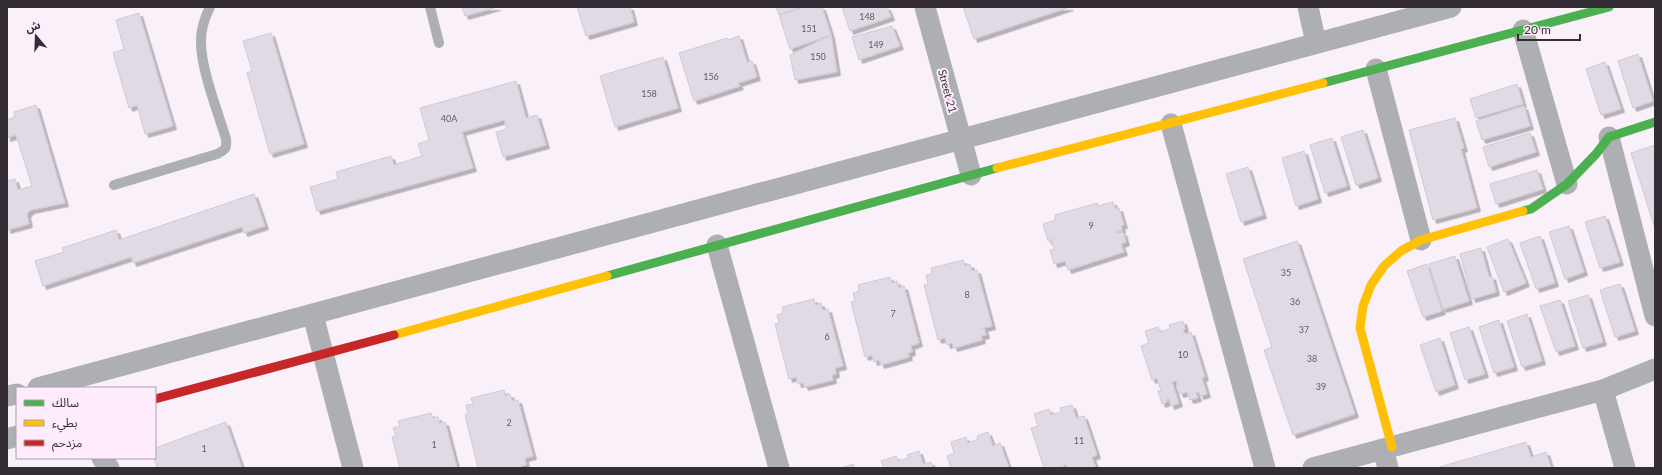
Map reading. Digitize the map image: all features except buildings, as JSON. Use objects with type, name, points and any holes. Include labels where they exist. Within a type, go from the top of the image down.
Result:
[{"type":"street","name":"Street 21","points":[[925,7],[970,175]]},
{"type":"street","points":[[1308,7],[1316,43]]},
{"type":"street","points":[[42,387],[1452,7]]},
{"type":"street","points":[[156,399],[323,355],[970,175],[1171,124],[1609,7]]},
{"type":"street","points":[[1523,30],[1567,184]]},
{"type":"street","points":[[1376,69],[1421,240]]},
{"type":"street","points":[[1388,455],[1360,328],[1363,306],[1371,285],[1384,266],[1401,251],[1421,240],[1531,209],[1567,184],[1596,154],[1609,137],[1655,122]]},
{"type":"street","points":[[1171,124],[1265,468]]},
{"type":"street","points":[[1609,137],[1655,316]]},
{"type":"street","points":[[717,246],[779,468]]},
{"type":"street","points":[[313,315],[353,468]]},
{"type":"street","points":[[1313,468],[1388,455],[1603,390],[1655,369]]},
{"type":"street","points":[[1603,390],[1625,468]]},
{"type":"street","points":[[103,459],[109,468]]},
{"type":"lane","points":[[114,185],[217,154],[224,151],[227,146],[201,55],[200,38],[210,7]]},
{"type":"lane","points":[[430,7],[439,43]]},
{"type":"traffic: fast","points":[[1323,83],[1609,7]]},
{"type":"traffic: fast","points":[[1523,211],[1531,209],[1567,184],[1596,154],[1609,137],[1655,122]]},
{"type":"traffic: fast","points":[[607,276],[997,168]]},
{"type":"traffic: slow","points":[[997,168],[1323,83]]},
{"type":"traffic: slow","points":[[1392,447],[1360,328],[1363,306],[1371,285],[1384,266],[1401,251],[1421,240],[1523,211]]},
{"type":"traffic: slow","points":[[394,335],[607,276]]},
{"type":"traffic: jam","points":[[156,399],[394,335]]}]
